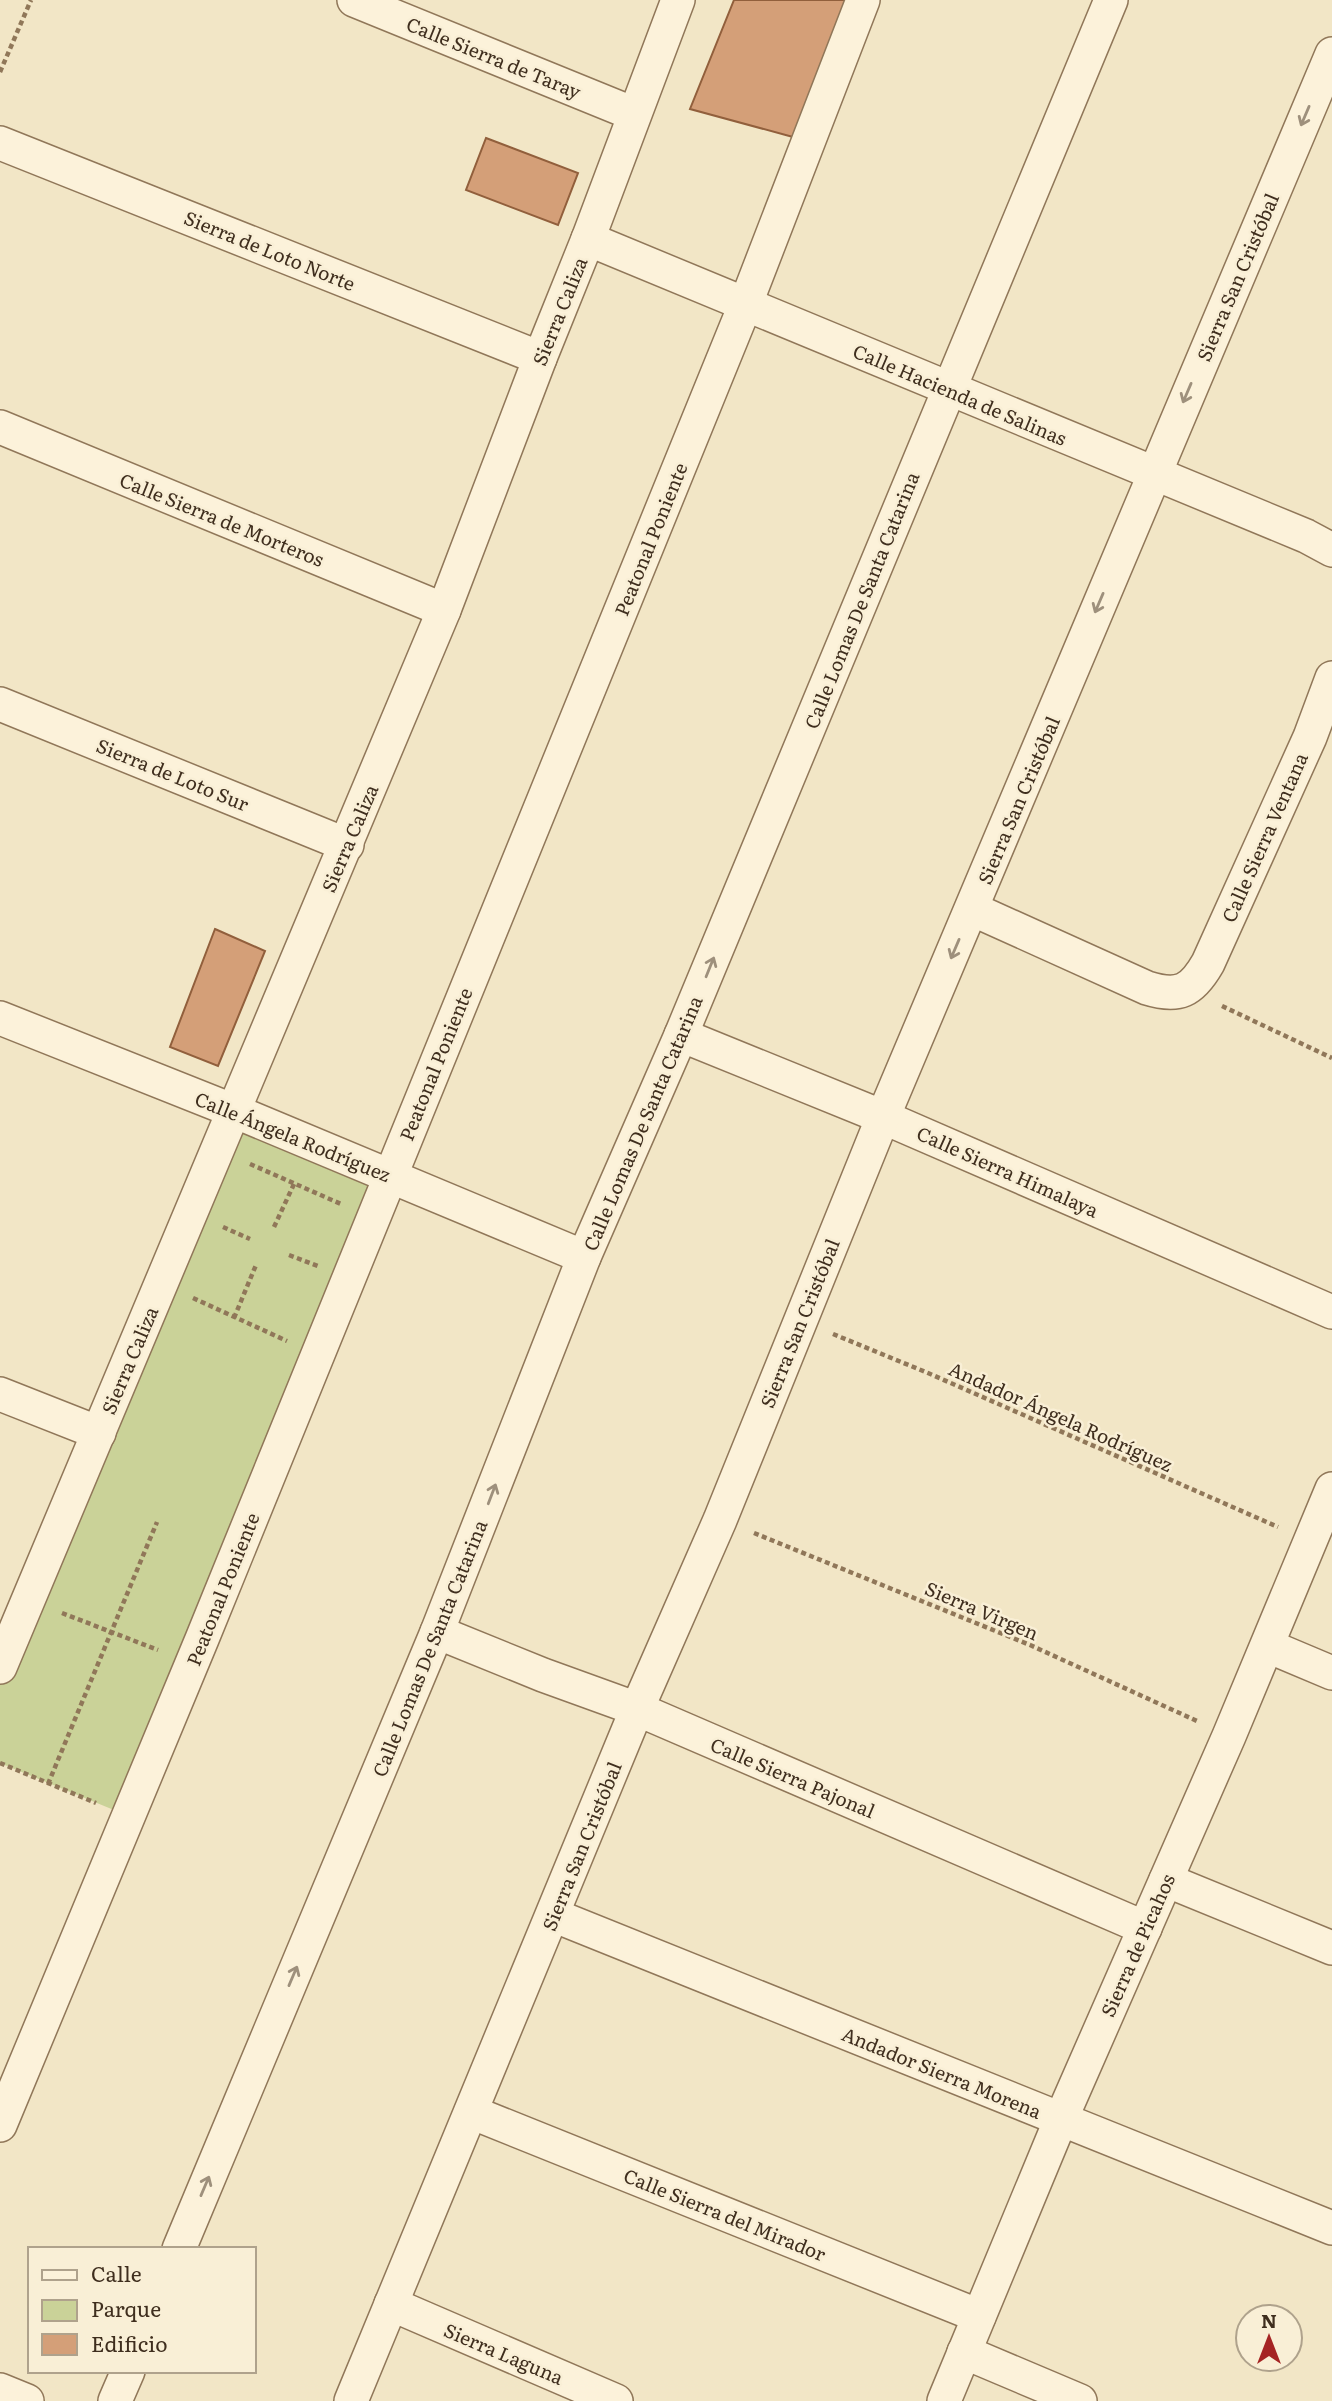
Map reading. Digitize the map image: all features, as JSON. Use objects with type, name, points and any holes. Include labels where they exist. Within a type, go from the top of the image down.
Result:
[{"type":"street","name":"Calle Sierra de Taray","points":[[354,0],[634,114]]},
{"type":"street","name":"Sierra Caliza","points":[[0,1667],[444,610],[678,0]]},
{"type":"street","name":"Peatonal Poniente","points":[[0,2125],[207,1626],[746,303],[863,0]]},
{"type":"street","name":"Calle Lomas De Santa Catarina","points":[[180,2247],[437,1632],[584,1257],[681,1035],[1111,0]]},
{"type":"street","name":"Sierra San Cristóbal","points":[[351,2401],[636,1709],[720,1520],[883,1117],[1332,54]]},
{"type":"street","name":"Sierra de Loto Norte","points":[[0,143],[540,358]]},
{"type":"street","name":"Calle Hacienda de Salinas","points":[[588,239],[1306,536],[1332,550]]},
{"type":"street","name":"Calle Sierra de Morteros","points":[[0,427],[444,610]]},
{"type":"street","name":"Calle Sierra Ventana","points":[[1186,990],[1198,980],[1208,963],[1310,737],[1332,678]]},
{"type":"street","name":"Sierra de Loto Sur","points":[[0,704],[347,845]]},
{"type":"street","points":[[972,909],[1147,988],[1161,992],[1186,990]]},
{"type":"street","name":"Calle Ángela Rodríguez","points":[[0,1018],[234,1111],[584,1257]]},
{"type":"street","name":"Calle Sierra Himalaya","points":[[681,1035],[883,1117],[1332,1312]]},
{"type":"street","points":[[0,1394],[99,1433]]},
{"type":"street","name":"Sierra de Picahos","points":[[944,2401],[1060,2119],[1268,1646],[1332,1489]]},
{"type":"street","name":"Calle Sierra Pajonal","points":[[437,1632],[636,1709],[1145,1928]]},
{"type":"street","points":[[1268,1646],[1332,1673]]},
{"type":"street","points":[[1166,1880],[1332,1948]]},
{"type":"street","name":"Andador Sierra Morena","points":[[553,1915],[1332,2228]]},
{"type":"street","name":"Calle Sierra del Mirador","points":[[471,2112],[979,2316]]},
{"type":"street","name":"Sierra Laguna","points":[[391,2304],[616,2401]]},
{"type":"street","points":[[964,2352],[1080,2401]]},
{"type":"street","points":[[115,2401],[127,2373]]},
{"type":"street","points":[[0,2390],[27,2401]]},
{"type":"path","points":[[0,72],[31,0]]},
{"type":"path","points":[[1186,990],[1332,1058]]},
{"type":"path","points":[[217,1150],[349,1208]]},
{"type":"path","points":[[274,1227],[294,1184]]},
{"type":"path","points":[[289,1255],[325,1269]]},
{"type":"path","points":[[234,1318],[257,1265]]},
{"type":"path","points":[[162,1283],[294,1343]]},
{"type":"path","name":"Andador Ángela Rodríguez","points":[[800,1321],[928,1373],[1310,1541]]},
{"type":"path","name":"Sierra Virgen","points":[[720,1520],[840,1566],[1030,1645],[1229,1736]]},
{"type":"path","points":[[48,1784],[158,1522]]},
{"type":"path","points":[[29,1599],[168,1653]]},
{"type":"path","points":[[0,1763],[104,1806]]},
{"type":"green space","points":[[230,1099],[396,1169],[126,1815],[0,1763],[0,1650]]},
{"type":"building","points":[[734,0],[847,0],[793,137],[690,109]]},
{"type":"building","points":[[486,138],[578,173],[558,225],[466,190]]},
{"type":"building","points":[[215,929],[265,951],[218,1066],[170,1047]]}]
